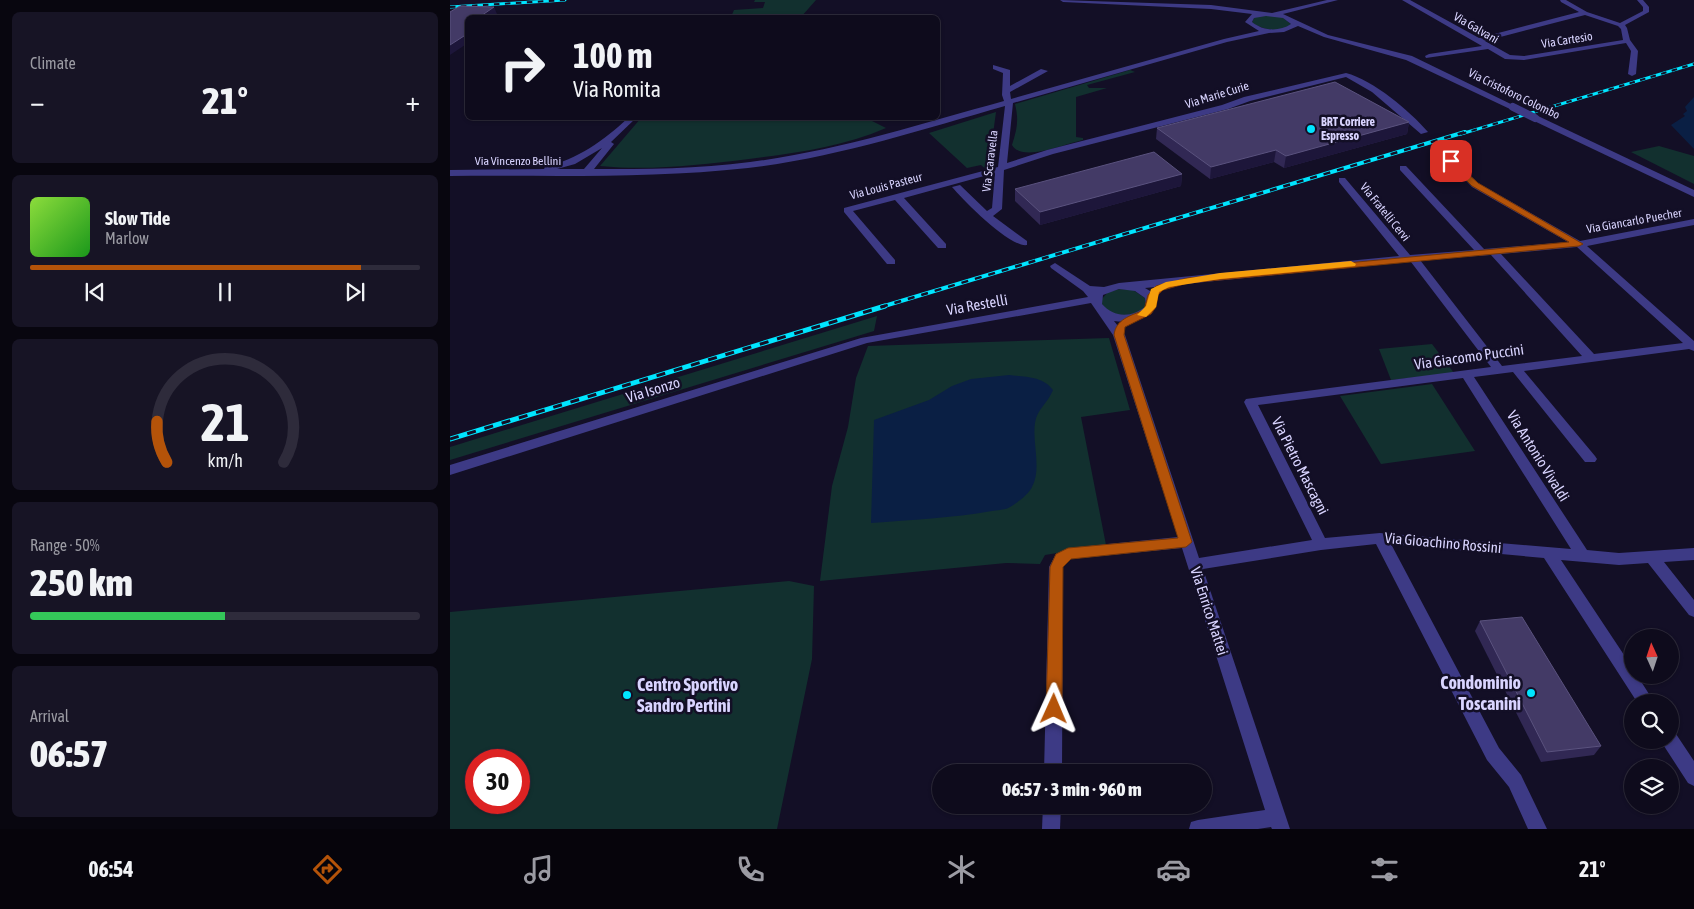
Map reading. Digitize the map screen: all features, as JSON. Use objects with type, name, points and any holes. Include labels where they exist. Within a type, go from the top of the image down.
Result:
[{"type":"street","points":[[1062,0],[1204,7],[1268,14]]},
{"type":"street","points":[[1226,40],[1241,32],[1252,16],[1335,0]]},
{"type":"street","name":"Via Galvani","points":[[1405,0],[1487,47],[1511,58]]},
{"type":"street","points":[[1620,25],[1646,12],[1647,9],[1640,0]]},
{"type":"street","points":[[1563,1],[1585,13],[1624,28],[1627,41],[1632,43],[1634,49],[1632,74]]},
{"type":"street","points":[[1282,30],[1292,27],[1297,11],[1315,4]]},
{"type":"street","points":[[1204,7],[1234,14],[1255,28],[1270,31]]},
{"type":"street","points":[[1477,41],[1585,13]]},
{"type":"street","name":"Via Cristoforo Colombo","points":[[1268,14],[1285,16],[1326,36]]},
{"type":"street","name":"Via Cristoforo Colombo","points":[[1009,102],[1226,40],[1282,30],[1326,36],[1409,58],[1694,194]]},
{"type":"street","name":"Via Cartesio","points":[[1511,58],[1524,58],[1627,41]]},
{"type":"street","points":[[1429,56],[1487,47]]},
{"type":"street","points":[[996,67],[1007,72],[1006,91],[1009,102]]},
{"type":"street","points":[[1006,91],[1044,71]]},
{"type":"street","name":"Via Marie Curie","points":[[1001,168],[1050,152],[1212,111],[1247,99],[1346,74],[1368,86],[1424,132]]},
{"type":"street","name":"Via Scaravella","points":[[987,216],[997,209],[1009,102]]},
{"type":"street","name":"Via Vincenzo Bellini","points":[[450,174],[678,171],[779,161],[861,144],[1009,102]]},
{"type":"street","points":[[586,173],[630,120]]},
{"type":"street","points":[[526,174],[554,168],[580,158],[620,130]]},
{"type":"street","points":[[1004,146],[1012,152],[1024,156]]},
{"type":"street","points":[[1440,149],[1475,184],[1579,244],[1693,346]]},
{"type":"street","points":[[1001,168],[1024,156],[1050,152]]},
{"type":"street","name":"Via Louis Pasteur","points":[[891,262],[851,215],[900,199],[958,184],[1001,168]]},
{"type":"street","points":[[1402,168],[1481,252]]},
{"type":"street","name":"Via Fratelli Cervi","points":[[1342,180],[1411,260],[1499,370]]},
{"type":"street","points":[[958,184],[987,216],[1022,243]]},
{"type":"street","name":"Via Cristoforo Colombo","points":[[1684,190],[1694,198]]},
{"type":"street","points":[[900,199],[942,246]]},
{"type":"street","name":"Via Giancarlo Puecher","points":[[1188,280],[1579,244],[1694,222]]},
{"type":"street","points":[[1493,251],[1591,358]]},
{"type":"street","points":[[1055,266],[1087,289],[1095,299],[1096,305],[1104,314],[1117,318],[1134,318]]},
{"type":"street","points":[[1087,289],[1104,290],[1119,286],[1188,280]]},
{"type":"street","points":[[1119,335],[1123,323],[1147,312],[1153,295],[1159,288],[1188,280]]},
{"type":"street","points":[[1130,286],[1146,292],[1152,302]]},
{"type":"street","points":[[1095,299],[1104,290]]},
{"type":"street","name":"Via Restelli","points":[[865,340],[1095,299]]},
{"type":"street","name":"Via Enrico Mattei","points":[[1104,314],[1119,335],[1279,823]]},
{"type":"street","name":"Via Isonzo","points":[[450,470],[865,340]]},
{"type":"street","name":"Via Giacomo Puccini","points":[[1250,402],[1693,346]]},
{"type":"street","points":[[1515,367],[1590,459]]},
{"type":"street","name":"Via Antonio Vivaldi","points":[[1466,374],[1582,555]]},
{"type":"street","name":"Via Pietro Mascagni","points":[[1250,402],[1321,544]]},
{"type":"street","points":[[1380,538],[1492,754],[1516,781],[1538,829]]},
{"type":"street","name":"Via Gioachino Rossini","points":[[1193,565],[1321,544],[1380,538],[1619,559],[1694,554]]},
{"type":"street","points":[[1052,764],[1056,567],[1061,558],[1068,554],[1186,542]]},
{"type":"street","points":[[1548,552],[1641,694]]},
{"type":"street","points":[[1652,558],[1694,611]]},
{"type":"street","points":[[1676,749],[1694,777]]},
{"type":"street","points":[[1051,829],[1052,814]]},
{"type":"street","points":[[1198,829],[1279,823]]},
{"type":"green space","points":[[755,0],[816,0],[803,15],[732,15],[734,10],[763,8],[765,2],[754,2]]},
{"type":"green space","points":[[1267,15],[1282,17],[1292,25],[1277,30],[1266,29],[1252,23],[1254,17]]},
{"type":"green space","points":[[1130,70],[1135,72],[1087,85],[1089,88],[1107,88],[1076,97],[1076,137],[1083,138],[1083,140],[1035,152],[1017,150],[1012,145],[1017,125],[1015,104]]},
{"type":"green space","points":[[996,112],[988,171],[981,165],[967,168],[929,133]]},
{"type":"green space","points":[[639,120],[870,120],[886,128],[836,145],[766,157],[674,167],[600,166]]},
{"type":"green space","points":[[1659,146],[1694,156],[1694,184],[1631,152]]},
{"type":"green space","points":[[1120,289],[1133,290],[1145,298],[1146,306],[1128,315],[1113,314],[1107,311],[1101,300],[1108,292]]},
{"type":"green space","points":[[877,316],[874,331],[450,460],[450,447]]},
{"type":"green space","points":[[1109,338],[1130,410],[1081,417],[1106,545],[1045,555],[1040,564],[1006,563],[820,581],[832,486],[848,427],[856,378],[868,346]]},
{"type":"green space","points":[[1432,344],[1454,373],[1391,380],[1379,349]]},
{"type":"green space","points":[[1432,384],[1475,451],[1381,464],[1340,396]]},
{"type":"green space","name":"Centro Sportivo Sandro Pertini","points":[[789,581],[814,586],[812,659],[777,829],[450,829],[450,612]]},
{"type":"water","points":[[1694,97],[1694,149],[1671,125],[1685,116],[1683,114],[1687,111],[1685,107]]},
{"type":"water","points":[[1009,375],[1039,380],[1049,385],[1053,390],[1036,418],[1034,431],[1037,464],[1035,480],[1028,493],[1016,503],[1004,509],[947,517],[871,523],[874,420],[929,400],[952,386],[971,379]]},
{"type":"building","points":[[460,6],[494,7],[482,15],[465,15],[465,35],[450,45],[450,12]]},
{"type":"building","points":[[1335,82],[1409,122],[1286,156],[1276,150],[1211,167],[1157,128]]},
{"type":"building","points":[[1154,152],[1182,174],[1040,212],[1015,189]]},
{"type":"building","name":"Condominio Toscanini","points":[[1522,617],[1601,746],[1547,752],[1480,621]]},
{"type":"railway","points":[[450,7],[565,0]]},
{"type":"railway","points":[[1461,134],[1694,64]]},
{"type":"railway","points":[[881,307],[1465,132]]},
{"type":"railway","points":[[450,439],[885,306]]},
{"type":"slow traffic","points":[[1142,315],[1151,307],[1155,291],[1166,285],[1220,276],[1351,264]]},
{"type":"place","name":"BRT Corriere Espresso","points":[[1311,129]]},
{"type":"place","name":"Condominio Toscanini","points":[[1531,693]]},
{"type":"place","name":"Centro Sportivo Sandro Pertini","points":[[627,695]]},
{"type":"route","points":[[1054,709],[1056,567],[1061,558],[1068,554],[1186,542],[1119,335],[1120,327],[1123,323],[1147,312],[1151,307],[1153,295],[1159,288],[1188,280],[1579,244],[1527,216],[1475,184],[1451,161]]}]
